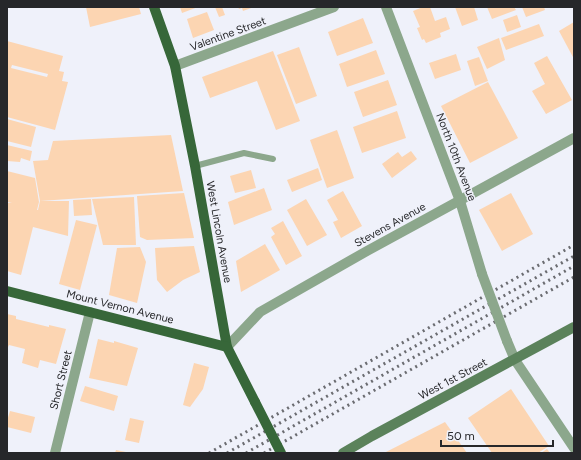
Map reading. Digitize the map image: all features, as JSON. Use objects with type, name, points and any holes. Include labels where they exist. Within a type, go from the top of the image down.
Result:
[{"type":"main road","name":"West Lincoln Avenue","points":[[154,7],[175,66],[228,347],[281,453]]},
{"type":"main road","name":"Mount Vernon Avenue","points":[[7,291],[228,347]]},
{"type":"main road","name":"West 1st Street","points":[[345,452],[372,436],[574,328]]},
{"type":"street","name":"Valentine Street","points":[[175,66],[334,7]]},
{"type":"street","name":"North 10th Avenue","points":[[386,7],[460,201],[482,274],[515,360],[574,448]]},
{"type":"street","name":"Stevens Avenue","points":[[228,347],[260,312],[367,251],[574,138]]},
{"type":"street","name":"Short Street","points":[[55,453],[90,312]]},
{"type":"lane","points":[[195,166],[244,153],[273,159]]},
{"type":"building","points":[[86,7],[139,7],[141,14],[90,27]]},
{"type":"building","points":[[180,7],[198,7],[182,13]]},
{"type":"building","points":[[215,7],[222,7],[225,15],[219,17]]},
{"type":"building","points":[[238,7],[254,7],[243,11],[242,8],[239,9]]},
{"type":"building","points":[[423,7],[430,7],[435,21],[446,17],[450,29],[440,33],[441,37],[426,43],[424,39],[422,40],[417,28],[420,27],[413,11]]},
{"type":"building","points":[[455,7],[474,7],[478,20],[462,26]]},
{"type":"building","points":[[487,7],[514,7],[516,10],[492,19]]},
{"type":"building","points":[[522,7],[544,7],[545,10],[526,17]]},
{"type":"building","points":[[207,12],[214,30],[193,38],[187,19]]},
{"type":"building","points":[[517,15],[521,27],[507,32],[503,20]]},
{"type":"building","points":[[363,18],[373,43],[337,56],[328,32]]},
{"type":"building","points":[[574,22],[574,59],[559,31]]},
{"type":"building","points":[[539,24],[544,36],[506,50],[501,38]]},
{"type":"building","points":[[499,38],[505,60],[487,69],[477,47]]},
{"type":"building","points":[[7,41],[63,56],[59,71],[64,72],[62,81],[68,82],[55,130],[7,117]],"holes":[[[12,65],[48,74],[47,77],[11,68]]]},
{"type":"building","points":[[299,47],[317,96],[296,104],[277,55]]},
{"type":"building","points":[[376,50],[385,74],[347,87],[339,64]]},
{"type":"building","points":[[273,51],[300,121],[276,130],[257,81],[210,98],[202,77]]},
{"type":"building","points":[[456,54],[461,70],[435,79],[429,63]]},
{"type":"building","points":[[547,56],[572,100],[546,114],[532,91],[545,84],[534,63]]},
{"type":"building","points":[[479,57],[488,81],[475,86],[467,61]]},
{"type":"building","points":[[388,80],[397,105],[363,117],[354,92]]},
{"type":"building","points":[[488,82],[518,138],[470,163],[441,106]]},
{"type":"building","points":[[397,111],[406,138],[362,153],[353,127]]},
{"type":"building","points":[[7,119],[36,127],[31,147],[7,141]]},
{"type":"building","points":[[337,130],[354,178],[327,188],[310,140]]},
{"type":"building","points":[[171,135],[183,191],[40,201],[33,161],[48,160],[53,141]]},
{"type":"building","points":[[7,145],[32,151],[30,161],[21,158],[20,162],[7,161]]},
{"type":"building","points":[[411,151],[417,159],[392,178],[382,164],[398,152],[402,157]]},
{"type":"building","points":[[318,168],[322,180],[292,192],[287,180]]},
{"type":"building","points":[[251,170],[256,188],[235,193],[230,176]]},
{"type":"building","points":[[7,171],[35,178],[39,202],[37,210],[40,201],[69,201],[68,236],[33,227],[21,275],[7,271],[7,203],[12,203],[7,202]]},
{"type":"building","points":[[264,188],[272,210],[234,225],[228,202]]},
{"type":"building","points":[[343,191],[362,226],[341,238],[333,222],[338,220],[327,200]]},
{"type":"building","points":[[184,193],[194,238],[147,240],[140,237],[137,196]]},
{"type":"building","points":[[511,193],[533,234],[502,251],[479,210]]},
{"type":"building","points":[[134,197],[136,245],[103,245],[92,199]]},
{"type":"building","points":[[91,199],[92,215],[74,216],[73,200]]},
{"type":"building","points":[[306,199],[327,235],[307,246],[287,210]]},
{"type":"building","points":[[76,220],[97,225],[80,290],[59,284]]},
{"type":"building","points":[[283,221],[302,256],[286,265],[271,237],[275,234],[271,228]]},
{"type":"building","points":[[265,244],[280,270],[241,292],[236,261]]},
{"type":"building","points":[[194,246],[200,272],[183,280],[167,292],[157,280],[155,248]]},
{"type":"building","points":[[140,247],[146,262],[137,303],[109,295],[117,248]]},
{"type":"building","points":[[7,314],[16,316],[16,319],[49,327],[49,325],[66,329],[56,364],[40,360],[38,368],[22,363],[25,349],[9,345],[7,349]]},
{"type":"building","points":[[98,339],[114,343],[114,341],[138,348],[127,386],[89,378]]},
{"type":"building","points":[[194,363],[209,367],[203,389],[190,407],[183,405]]},
{"type":"building","points":[[85,386],[118,396],[114,411],[80,401]]},
{"type":"building","points":[[511,389],[549,446],[538,453],[492,453],[468,418]]},
{"type":"building","points":[[10,411],[35,417],[31,433],[7,427]]},
{"type":"building","points":[[130,418],[144,421],[139,443],[125,440]]},
{"type":"building","points":[[445,422],[467,453],[384,453]]},
{"type":"building","points":[[547,449],[550,453],[541,453]]},
{"type":"building","points":[[116,450],[126,452],[126,453],[115,453]]},
{"type":"railway","points":[[209,453],[574,245]]},
{"type":"railway","points":[[227,453],[574,256]]},
{"type":"railway","points":[[246,453],[574,266]]},
{"type":"railway","points":[[264,453],[574,277]]}]
